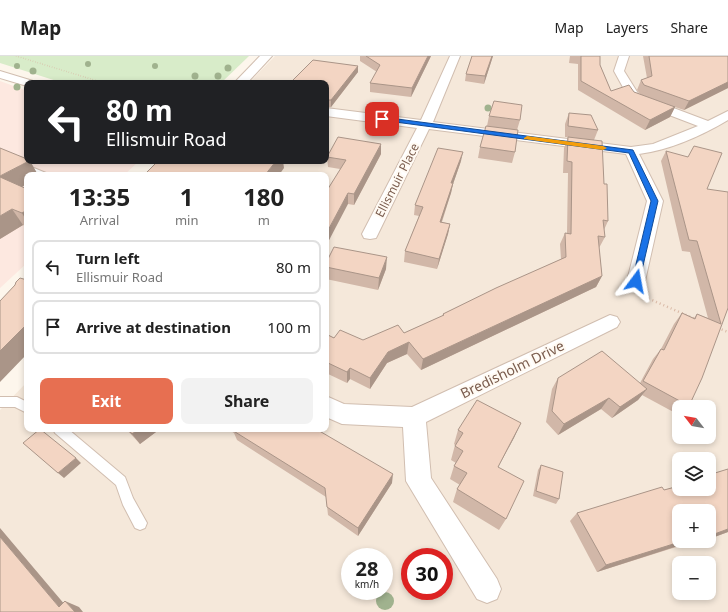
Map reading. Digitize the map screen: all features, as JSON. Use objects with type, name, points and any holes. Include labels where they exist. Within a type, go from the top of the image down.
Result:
[{"type":"street","points":[[243,80],[266,56]]},
{"type":"street","name":"Ellismuir Place","points":[[370,234],[425,125],[455,56]]},
{"type":"street","points":[[624,56],[619,71],[634,97],[709,126]]},
{"type":"street","points":[[0,74],[24,81]]},
{"type":"street","points":[[329,112],[631,151],[656,148],[709,126],[728,115]]},
{"type":"street","points":[[631,151],[655,201],[636,281]]},
{"type":"street","name":"Bredisholm Drive","points":[[329,408],[342,414],[414,417],[610,322]]},
{"type":"street","points":[[414,417],[419,481],[487,589]]},
{"type":"lane","points":[[0,156],[37,172]]},
{"type":"lane","points":[[0,402],[17,402],[24,406]]},
{"type":"lane","points":[[63,432],[121,481],[128,501],[140,523]]},
{"type":"path","points":[[16,56],[94,80]]},
{"type":"path","points":[[636,281],[633,293],[699,320]]},
{"type":"path","points":[[713,326],[728,332]]},
{"type":"shaded area","points":[[275,56],[728,56],[728,612],[0,612],[0,410],[24,385],[24,432],[329,432],[329,172],[163,172],[171,164],[329,164],[329,80],[252,80]]},
{"type":"shaded area","points":[[0,81],[24,90],[24,164],[136,164],[127,172],[24,172],[24,266],[0,288]]},
{"type":"green space","points":[[0,56],[249,56],[224,80],[54,80],[0,63]]},
{"type":"building","points":[[366,56],[428,56],[412,88],[370,83],[380,65]]},
{"type":"building","points":[[472,56],[492,56],[485,76],[466,74]]},
{"type":"building","points":[[581,56],[600,56],[600,65],[611,91],[629,85],[634,92],[675,107],[650,120],[581,81]]},
{"type":"building","points":[[649,56],[728,56],[728,82],[689,101],[644,85],[641,80],[652,76]]},
{"type":"building","points":[[313,60],[358,66],[331,100],[329,100],[329,80],[293,80]]},
{"type":"building","points":[[494,101],[522,105],[520,120],[489,116]]},
{"type":"building","points":[[569,113],[591,115],[598,130],[568,126]]},
{"type":"building","points":[[486,126],[518,130],[515,152],[480,147]]},
{"type":"building","points":[[338,137],[381,144],[354,194],[348,193],[329,228],[329,187],[346,160],[329,157],[329,153]]},
{"type":"building","points":[[568,137],[602,141],[604,184],[607,184],[608,221],[603,220],[605,237],[598,236],[602,276],[423,359],[409,342],[388,352],[370,378],[350,368],[347,372],[329,363],[329,336],[334,338],[340,330],[363,340],[398,325],[404,333],[444,315],[443,314],[496,288],[566,257],[565,233],[571,234],[572,162],[567,161]]},
{"type":"building","points":[[694,146],[722,153],[707,189],[728,192],[728,308],[702,378],[692,400],[678,400],[643,381],[661,349],[664,350],[682,313],[695,319],[697,314],[721,324],[697,241],[689,240],[666,151],[688,157]]},
{"type":"building","points":[[0,148],[24,158],[24,164],[0,176]]},
{"type":"building","points":[[438,148],[463,152],[451,183],[453,183],[440,222],[450,224],[439,259],[405,251],[423,207],[415,205]]},
{"type":"building","points":[[155,164],[274,164],[267,172],[147,172]]},
{"type":"building","points":[[0,177],[24,188],[24,212],[22,213],[12,209],[0,216]]},
{"type":"building","points":[[334,247],[387,257],[379,278],[329,268],[329,257]]},
{"type":"building","points":[[20,278],[24,279],[24,327],[0,351],[0,301]]},
{"type":"building","points":[[602,351],[647,389],[620,407],[609,398],[564,424],[552,411],[558,378]]},
{"type":"building","points":[[477,400],[521,423],[498,467],[524,481],[506,519],[457,489],[467,473],[454,466],[463,451],[455,446],[463,433],[458,430]]},
{"type":"building","points":[[36,432],[44,432],[76,458],[58,473],[23,443]]},
{"type":"building","points":[[235,432],[321,432],[393,474],[358,528],[327,507],[325,488]]},
{"type":"building","points":[[541,465],[563,472],[559,499],[536,491]]},
{"type":"building","points":[[728,469],[728,529],[716,533],[716,504],[672,504],[672,544],[606,565],[577,513],[662,487],[664,490],[672,488],[672,496],[716,496],[716,473]]},
{"type":"building","points":[[0,537],[59,607],[65,601],[75,612],[0,612]]},
{"type":"slow traffic","points":[[527,138],[603,148]]},
{"type":"route","points":[[382,119],[631,151],[655,201],[636,281]]}]
